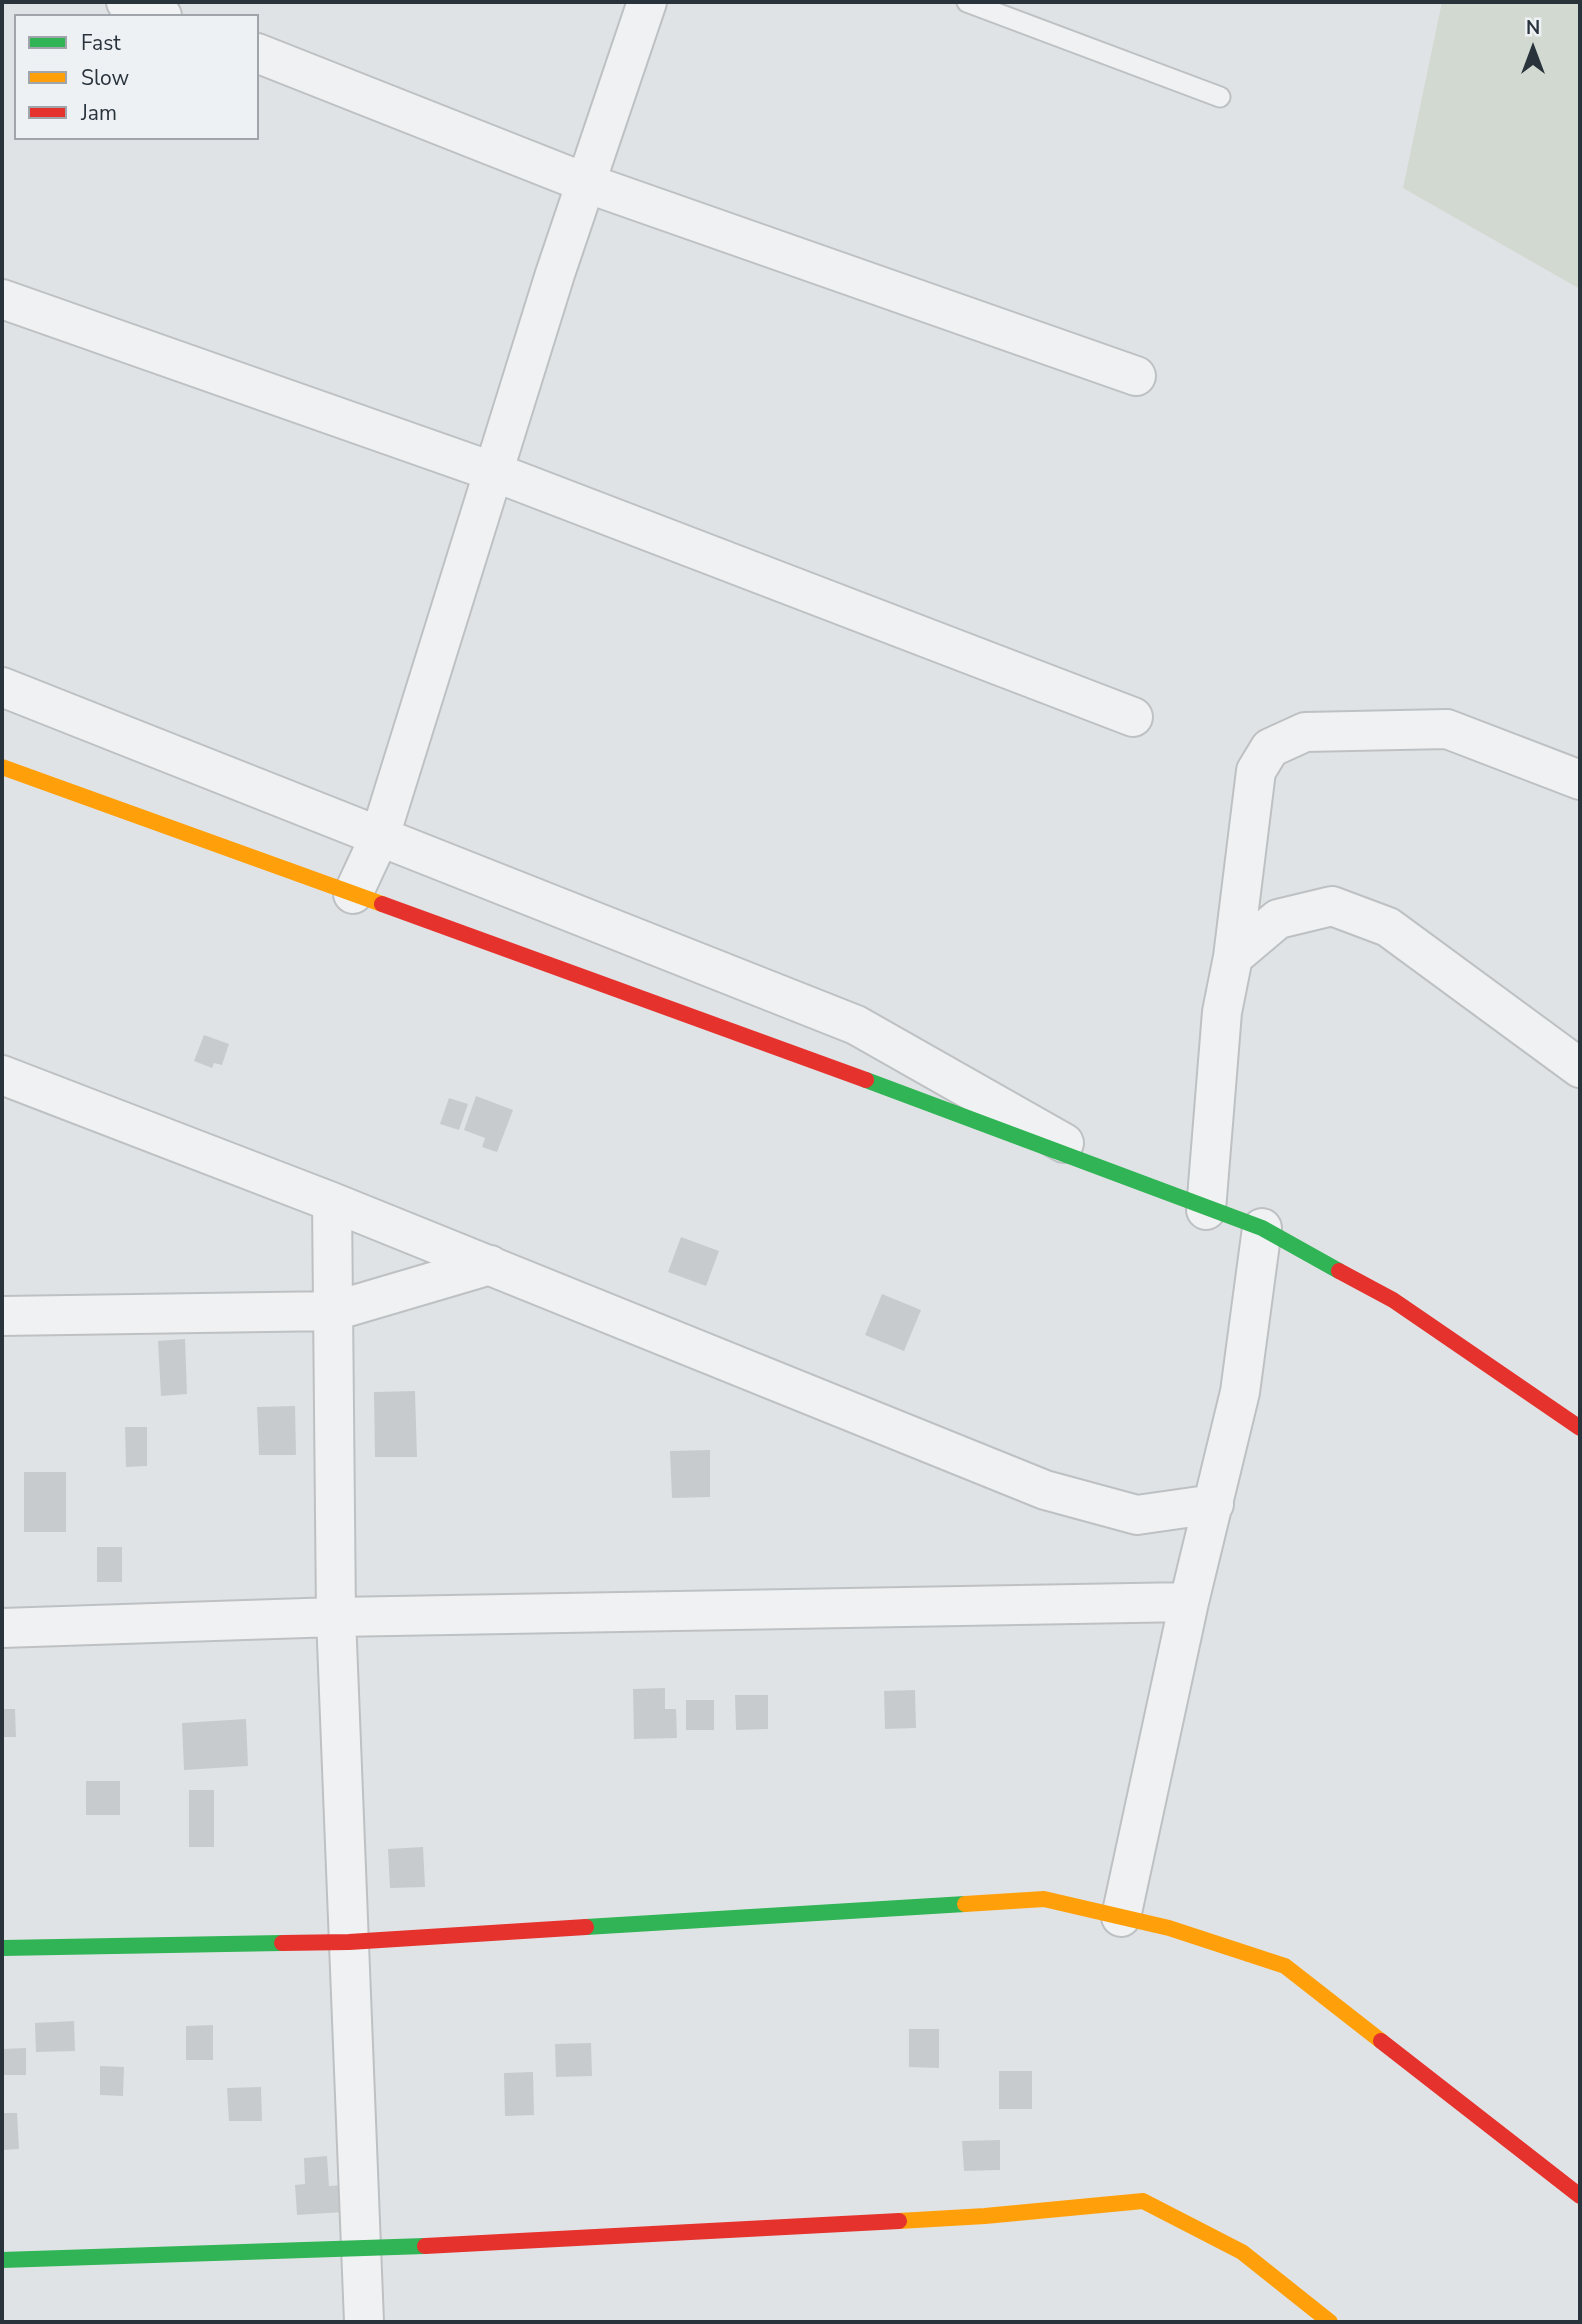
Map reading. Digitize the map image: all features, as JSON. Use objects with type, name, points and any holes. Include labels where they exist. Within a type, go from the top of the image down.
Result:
[{"type":"street","points":[[126,2],[157,14]]},
{"type":"street","points":[[354,894],[380,836],[555,274],[647,2]]},
{"type":"street","points":[[259,55],[586,183],[1136,376]]},
{"type":"street","points":[[2,299],[494,472],[1133,718]]},
{"type":"street","points":[[2,687],[856,1025],[1126,1178]]},
{"type":"street","points":[[1206,1210],[1222,1012],[1233,957],[1256,771],[1270,748],[1305,732],[1447,729],[1580,780]]},
{"type":"street","points":[[2,767],[763,1042],[1206,1210],[1262,1228],[1394,1300],[1580,1428]]},
{"type":"street","points":[[1233,957],[1278,919],[1332,906],[1388,927],[1580,1068]]},
{"type":"street","points":[[2,1075],[332,1202],[1045,1490],[1137,1515],[1213,1504]]},
{"type":"street","points":[[332,1202],[335,1617],[364,2322]]},
{"type":"street","points":[[1121,1917],[1189,1602],[1240,1392],[1262,1228]]},
{"type":"street","points":[[2,1316],[334,1311],[490,1265]]},
{"type":"street","points":[[2,1628],[335,1617],[1189,1602]]},
{"type":"street","points":[[2,1948],[349,1942],[1044,1899],[1169,1928],[1285,1966],[1580,2196]]},
{"type":"street","points":[[2,2260],[360,2250],[985,2216],[1143,2201],[1242,2252],[1330,2322]]},
{"type":"lane","points":[[967,2],[1220,97]]},
{"type":"shaded area","points":[[1442,2],[1580,2],[1580,289],[1403,188]]},
{"type":"building","points":[[204,1035],[229,1044],[222,1065],[214,1063],[212,1068],[194,1061]]},
{"type":"building","points":[[476,1096],[513,1110],[497,1152],[482,1147],[485,1138],[464,1130]]},
{"type":"building","points":[[449,1098],[468,1104],[459,1130],[440,1124]]},
{"type":"building","points":[[681,1237],[719,1251],[706,1286],[668,1272]]},
{"type":"building","points":[[882,1294],[921,1310],[904,1351],[865,1335]]},
{"type":"building","points":[[185,1339],[187,1394],[161,1396],[158,1341]]},
{"type":"building","points":[[415,1391],[417,1457],[375,1457],[374,1392]]},
{"type":"building","points":[[295,1406],[296,1455],[259,1455],[257,1407]]},
{"type":"building","points":[[125,1427],[147,1427],[147,1466],[126,1467]]},
{"type":"building","points":[[710,1450],[710,1497],[672,1498],[670,1451]]},
{"type":"building","points":[[24,1472],[66,1472],[66,1532],[24,1532]]},
{"type":"building","points":[[97,1547],[122,1547],[122,1582],[97,1582]]},
{"type":"building","points":[[665,1688],[665,1709],[676,1709],[677,1738],[634,1739],[633,1689]]},
{"type":"building","points":[[915,1690],[916,1728],[885,1729],[884,1691]]},
{"type":"building","points":[[735,1695],[768,1695],[768,1729],[736,1730]]},
{"type":"building","points":[[686,1700],[714,1700],[714,1730],[686,1730]]},
{"type":"building","points":[[2,1709],[15,1709],[16,1737],[2,1737]]},
{"type":"building","points":[[246,1719],[248,1766],[184,1770],[182,1723]]},
{"type":"building","points":[[86,1781],[120,1781],[120,1815],[86,1815]]},
{"type":"building","points":[[189,1790],[214,1790],[214,1847],[189,1847]]},
{"type":"building","points":[[423,1847],[425,1887],[390,1888],[388,1849]]},
{"type":"building","points":[[74,2021],[75,2051],[36,2052],[35,2023]]},
{"type":"building","points":[[213,2025],[213,2060],[186,2060],[186,2026]]},
{"type":"building","points":[[909,2029],[939,2029],[939,2068],[909,2067]]},
{"type":"building","points":[[591,2043],[592,2076],[556,2077],[555,2044]]},
{"type":"building","points":[[26,2048],[26,2075],[3,2075],[2,2049]]},
{"type":"building","points":[[100,2066],[124,2067],[123,2096],[100,2095]]},
{"type":"building","points":[[999,2071],[1032,2071],[1032,2109],[999,2109]]},
{"type":"building","points":[[533,2072],[534,2115],[505,2116],[504,2073]]},
{"type":"building","points":[[261,2087],[262,2121],[229,2121],[227,2088]]},
{"type":"building","points":[[2,2113],[17,2113],[19,2149],[2,2150]]},
{"type":"building","points":[[1000,2140],[1000,2170],[964,2171],[962,2141]]},
{"type":"building","points":[[327,2156],[329,2186],[341,2185],[343,2212],[297,2215],[295,2185],[305,2184],[304,2158]]},
{"type":"traffic: fast","points":[[866,1080],[1262,1228],[1339,1271]]},
{"type":"traffic: fast","points":[[586,1927],[965,1904]]},
{"type":"traffic: fast","points":[[2,1948],[282,1943]]},
{"type":"traffic: fast","points":[[2,2260],[425,2246]]},
{"type":"traffic: slow","points":[[2,767],[382,904]]},
{"type":"traffic: slow","points":[[965,1904],[1044,1899],[1169,1928],[1285,1966],[1381,2041]]},
{"type":"traffic: slow","points":[[899,2221],[1143,2201],[1242,2252],[1330,2322]]},
{"type":"traffic: jam","points":[[382,904],[866,1080]]},
{"type":"traffic: jam","points":[[1339,1271],[1393,1300],[1580,1428]]},
{"type":"traffic: jam","points":[[282,1943],[349,1942],[586,1927]]},
{"type":"traffic: jam","points":[[1381,2041],[1580,2196]]},
{"type":"traffic: jam","points":[[425,2246],[899,2221]]}]
